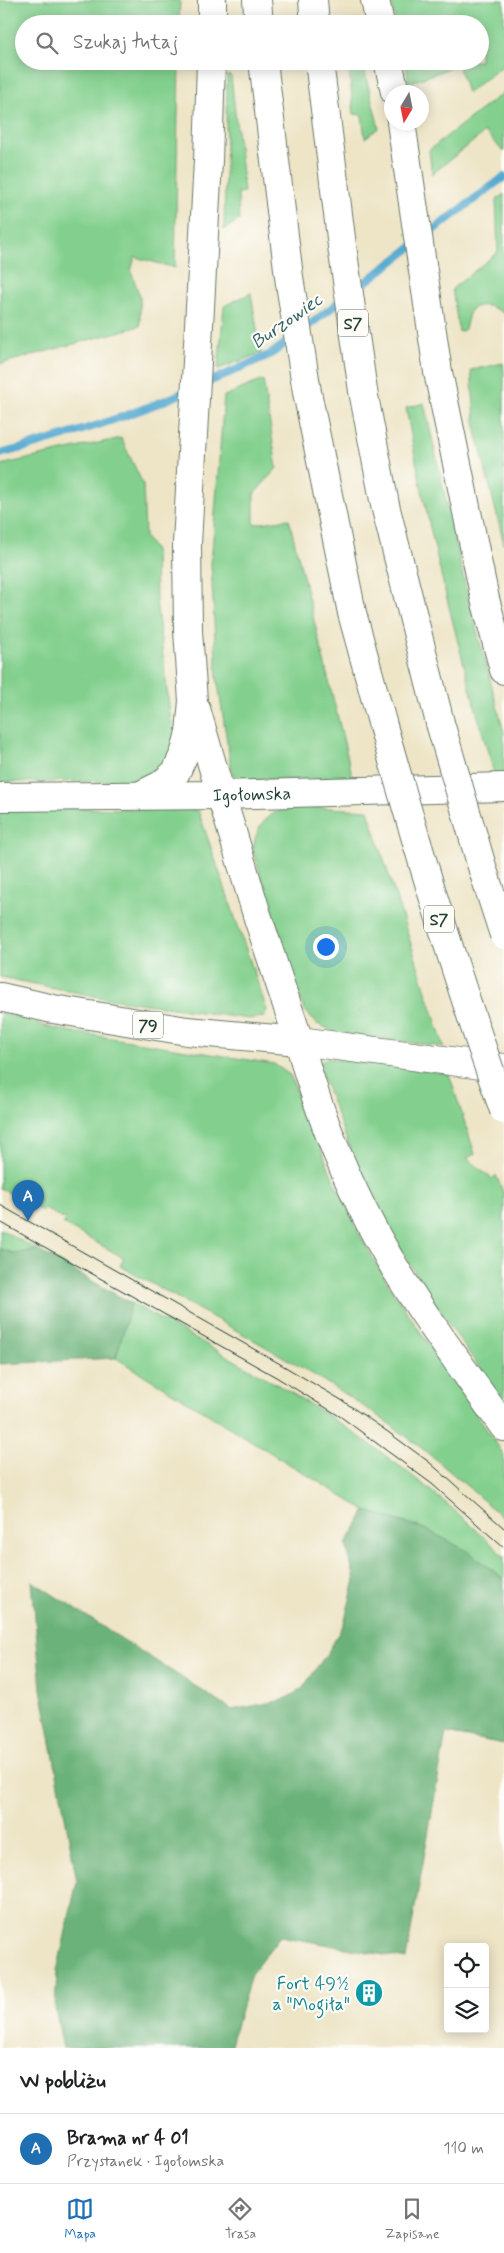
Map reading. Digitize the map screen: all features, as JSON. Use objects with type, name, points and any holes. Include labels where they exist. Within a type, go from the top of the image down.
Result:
[{"type":"main road","points":[[212,0],[212,15]]},
{"type":"main road","points":[[257,0],[259,15]]},
{"type":"main road","points":[[313,0],[315,15]]},
{"type":"main road","points":[[374,0],[378,15]]},
{"type":"main road","points":[[141,796],[161,785],[176,772],[185,752],[190,732],[193,701],[188,631],[187,544],[204,238],[211,70]]},
{"type":"main road","name":"S7","points":[[264,70],[289,277],[307,392],[352,613],[425,873],[462,994],[504,1110]]},
{"type":"main road","name":"S7","points":[[321,70],[328,141],[364,392],[384,505],[440,723],[504,935]]},
{"type":"main road","points":[[390,70],[393,85]]},
{"type":"main road","points":[[402,130],[438,372],[485,599],[504,670]]},
{"type":"main road","points":[[193,701],[258,918],[299,1041],[306,1069],[337,1150],[352,1185],[389,1258],[504,1427]]},
{"type":"main road","name":"Igołomska","points":[[0,797],[221,795],[504,787]]},
{"type":"main road","name":"79","points":[[0,996],[53,1010],[187,1031],[299,1041],[504,1068]]},
{"type":"green space","points":[[0,0],[180,0],[179,15],[15,15],[15,70],[179,70],[175,268],[135,257],[131,271],[140,297],[140,326],[0,364]]},
{"type":"green space","points":[[391,0],[504,0],[504,65],[467,93],[460,70],[489,70],[489,15],[394,15]]},
{"type":"green space","points":[[349,70],[364,70],[379,128],[365,138],[362,115],[354,114]]},
{"type":"green space","points":[[407,70],[444,70],[409,83]]},
{"type":"green space","points":[[227,75],[231,76],[244,192],[238,193],[239,220],[224,230]]},
{"type":"green space","points":[[504,92],[504,152],[485,132],[432,174],[429,150]]},
{"type":"green space","points":[[504,194],[504,314],[487,306],[474,308],[470,310],[465,329],[459,332],[452,289],[498,252],[496,200]]},
{"type":"green space","points":[[251,293],[261,353],[218,369],[224,306]]},
{"type":"green space","points":[[503,363],[504,544],[476,431],[471,370]]},
{"type":"green space","points":[[263,380],[277,468],[254,494],[254,524],[289,519],[353,779],[235,780],[231,767],[217,678],[211,564],[224,396]]},
{"type":"green space","points":[[424,403],[467,593],[504,732],[504,778],[495,777],[457,640],[424,501],[406,408]]},
{"type":"green space","points":[[121,438],[143,484],[145,537],[155,551],[156,600],[171,721],[180,749],[166,769],[144,781],[0,782],[0,465]]},
{"type":"green space","points":[[292,806],[368,810],[444,1047],[338,1033],[317,1024],[304,1009],[253,851],[254,842],[264,821],[276,812]]},
{"type":"green space","points":[[73,808],[198,810],[267,1010],[264,1017],[248,1019],[104,998],[0,977],[0,810]]},
{"type":"green space","points":[[0,1012],[55,1029],[274,1064],[290,1075],[336,1185],[362,1239],[388,1284],[504,1455],[504,1519],[425,1451],[344,1394],[313,1374],[120,1266],[124,1258],[63,1224],[65,1220],[44,1208],[42,1211],[0,1188]]},
{"type":"green space","points":[[327,1058],[449,1074],[475,1154],[467,1158],[492,1179],[496,1175],[504,1194],[504,1403],[422,1283],[396,1242],[373,1200],[344,1133],[318,1064]]},
{"type":"green space","points":[[0,1229],[36,1249],[16,1254],[0,1249]]},
{"type":"green space","points":[[0,1249],[16,1254],[36,1249],[131,1303],[116,1358],[0,1364]]},
{"type":"green space","points":[[131,1303],[295,1395],[389,1458],[448,1505],[504,1556],[504,1579],[469,1552],[425,1529],[366,1511],[116,1358]]},
{"type":"green space","points":[[366,1511],[425,1529],[469,1552],[504,1579],[504,1744],[446,1733],[406,1959],[280,1936],[251,1974],[230,2048],[63,2048],[55,2008],[57,1971],[77,1881],[41,1689],[32,1581],[232,1710],[283,1700],[302,1689],[330,1649],[344,1623],[355,1580],[346,1544]]},
{"type":"waterway","name":"Burzowiec","points":[[424,237],[504,177]]},
{"type":"waterway","name":"Burzowiec","points":[[355,290],[413,246]]},
{"type":"waterway","name":"Burzowiec","points":[[303,330],[343,299]]},
{"type":"waterway","name":"Burzowiec","points":[[200,386],[271,354],[294,337]]},
{"type":"waterway","name":"Burzowiec","points":[[0,454],[96,426],[190,390]]},
{"type":"tram line","points":[[0,1205],[343,1401],[429,1462],[504,1528]]},
{"type":"tram line","points":[[0,1222],[276,1377],[341,1417],[432,1484],[504,1548]]},
{"type":"place","name":"Brama nr 4 01","points":[[28,1221]]},
{"type":"place","name":"Fort 49½ a \"Mogiła\"","points":[[369,1993]]}]
